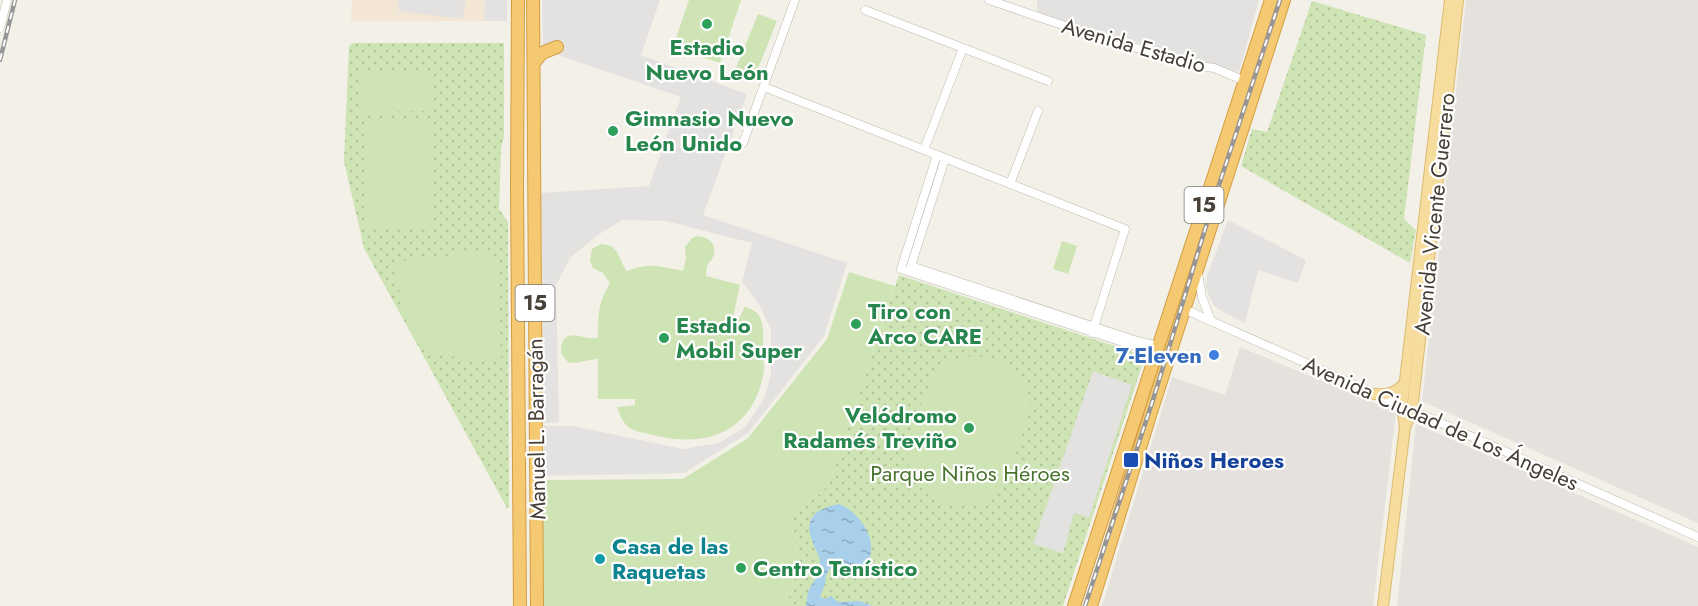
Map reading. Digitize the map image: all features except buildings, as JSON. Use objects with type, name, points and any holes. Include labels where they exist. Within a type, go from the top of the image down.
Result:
[{"type":"highway","name":"Manuel L. Barragán","points":[[518,0],[520,606]]},
{"type":"highway","points":[[527,0],[528,74],[534,101]]},
{"type":"highway","name":"Manuel L. Barragán","points":[[533,0],[537,606]]},
{"type":"highway","points":[[1272,36],[1273,0]]},
{"type":"highway","name":"15","points":[[1074,606],[1273,0]]},
{"type":"highway","name":"15","points":[[1091,606],[1284,0]]},
{"type":"highway","points":[[534,63],[542,53],[557,47]]},
{"type":"highway","points":[[1164,328],[1190,295]]},
{"type":"highway","points":[[1086,568],[1109,547]]},
{"type":"main road","name":"Avenida Vicente Guerrero","points":[[1407,408],[1405,383],[1449,0]]},
{"type":"main road","name":"Avenida Vicente Guerrero","points":[[1383,606],[1458,0]]},
{"type":"main road","points":[[1375,394],[1389,394],[1405,383]]},
{"type":"street","points":[[0,28],[7,0]]},
{"type":"street","points":[[743,143],[795,0]]},
{"type":"street","name":"Avenida Estadio","points":[[988,0],[1183,62],[1214,68],[1245,81]]},
{"type":"street","points":[[865,10],[1048,81]]},
{"type":"street","points":[[924,150],[963,48]]},
{"type":"street","points":[[764,87],[1125,229],[1093,330]]},
{"type":"street","points":[[1010,184],[1038,111]]},
{"type":"street","points":[[941,157],[911,266],[1048,315],[1157,349]]},
{"type":"street","points":[[1198,269],[1202,297],[1211,321]]},
{"type":"street","name":"Avenida Ciudad de Los Ángeles","points":[[1184,309],[1698,537]]},
{"type":"shaded area","points":[[352,0],[507,0],[507,21],[351,21]]},
{"type":"shaded area","points":[[399,0],[466,1],[462,19],[398,11]]},
{"type":"shaded area","points":[[485,0],[507,0],[507,21],[484,21]]},
{"type":"shaded area","points":[[542,0],[660,0],[641,55],[747,94],[703,215],[847,263],[824,336],[748,433],[684,473],[544,476],[544,426],[573,426],[683,449],[719,443],[745,427],[764,399],[771,375],[771,330],[759,304],[742,282],[752,243],[666,221],[622,220],[598,235],[570,258],[556,285],[559,422],[544,423],[541,193],[649,186],[681,97],[543,50]]},
{"type":"shaded area","points":[[1037,0],[1259,0],[1239,72],[1037,13]]},
{"type":"shaded area","points":[[1466,0],[1698,0],[1698,523],[1422,401]]},
{"type":"shaded area","points":[[1228,220],[1306,260],[1298,283],[1258,270],[1245,323],[1214,306],[1206,286],[1207,276]]},
{"type":"shaded area","points":[[1240,347],[1396,412],[1373,606],[1102,606],[1172,377],[1225,395]]},
{"type":"shaded area","points":[[1093,371],[1132,385],[1089,518],[1074,513],[1063,553],[1033,544]]},
{"type":"shaded area","points":[[1416,424],[1698,547],[1698,606],[1397,606]]},
{"type":"green space","name":"Estadio Nuevo León","points":[[689,0],[741,0],[720,63],[673,47]]},
{"type":"green space","points":[[1312,1],[1426,35],[1404,219],[1416,230],[1410,263],[1241,166],[1252,129],[1267,132]]},
{"type":"green space","points":[[758,14],[777,21],[755,76],[736,68]]},
{"type":"green space","points":[[355,43],[504,43],[504,136],[501,149],[499,209],[508,222],[509,507],[507,508],[364,248],[344,161],[349,47]]},
{"type":"green space","points":[[361,74],[434,74],[434,111],[361,112]]},
{"type":"green space","points":[[364,118],[430,119],[430,227],[364,227]]},
{"type":"green space","name":"Estadio Mobil Super","points":[[697,236],[709,240],[714,248],[706,276],[740,285],[732,322],[737,323],[745,306],[760,317],[763,330],[763,376],[749,410],[725,431],[710,437],[676,439],[636,431],[627,426],[617,407],[635,405],[635,399],[598,399],[598,359],[568,362],[562,354],[562,344],[570,336],[598,338],[600,309],[610,283],[603,273],[593,268],[590,261],[592,249],[601,244],[612,247],[627,271],[635,268],[661,266],[683,271],[686,258],[685,247],[692,238]]},
{"type":"green space","points":[[1062,241],[1077,246],[1068,274],[1053,269]]},
{"type":"green space","points":[[483,251],[493,254],[498,263],[501,358],[461,358],[432,350],[417,338],[406,318],[398,283],[397,262]]},
{"type":"green space","points":[[849,272],[895,286],[829,484],[820,494],[801,503],[791,516],[799,565],[786,606],[543,606],[542,480],[683,479],[748,438],[827,339]]},
{"type":"green space","name":"Parque Niños Héroes","points":[[899,275],[1145,356],[1063,606],[786,606],[799,565],[791,516],[801,503],[820,494],[829,484]]},
{"type":"green space","name":"Velódromo Radamés Treviño","points":[[974,356],[993,359],[1012,369],[1027,391],[1030,408],[1011,468],[999,490],[981,504],[955,505],[934,499],[919,485],[913,477],[908,458],[917,416],[934,376],[947,364]]},
{"type":"water","points":[[839,504],[855,514],[866,530],[870,539],[870,557],[866,566],[829,569],[820,597],[825,599],[831,596],[838,602],[860,601],[872,606],[806,606],[808,592],[820,566],[809,527],[813,516],[818,512]]},
{"type":"railway","points":[[0,60],[15,0]]},
{"type":"railway","points":[[1085,606],[1280,0]]},
{"type":"place","name":"Estadio Nuevo León","points":[[707,24]]},
{"type":"place","name":"Gimnasio Nuevo León Unido","points":[[613,131]]},
{"type":"place","name":"Tiro con Arco CARE","points":[[856,324]]},
{"type":"place","name":"Estadio Mobil Super","points":[[664,338]]},
{"type":"place","name":"7-Eleven","points":[[1214,355]]},
{"type":"place","name":"Velódromo Radamés Treviño","points":[[969,428]]},
{"type":"place","name":"Niños Heroes","points":[[1131,460]]},
{"type":"place","name":"Casa de las Raquetas","points":[[600,559]]},
{"type":"place","name":"Centro Tenístico","points":[[741,568]]}]
